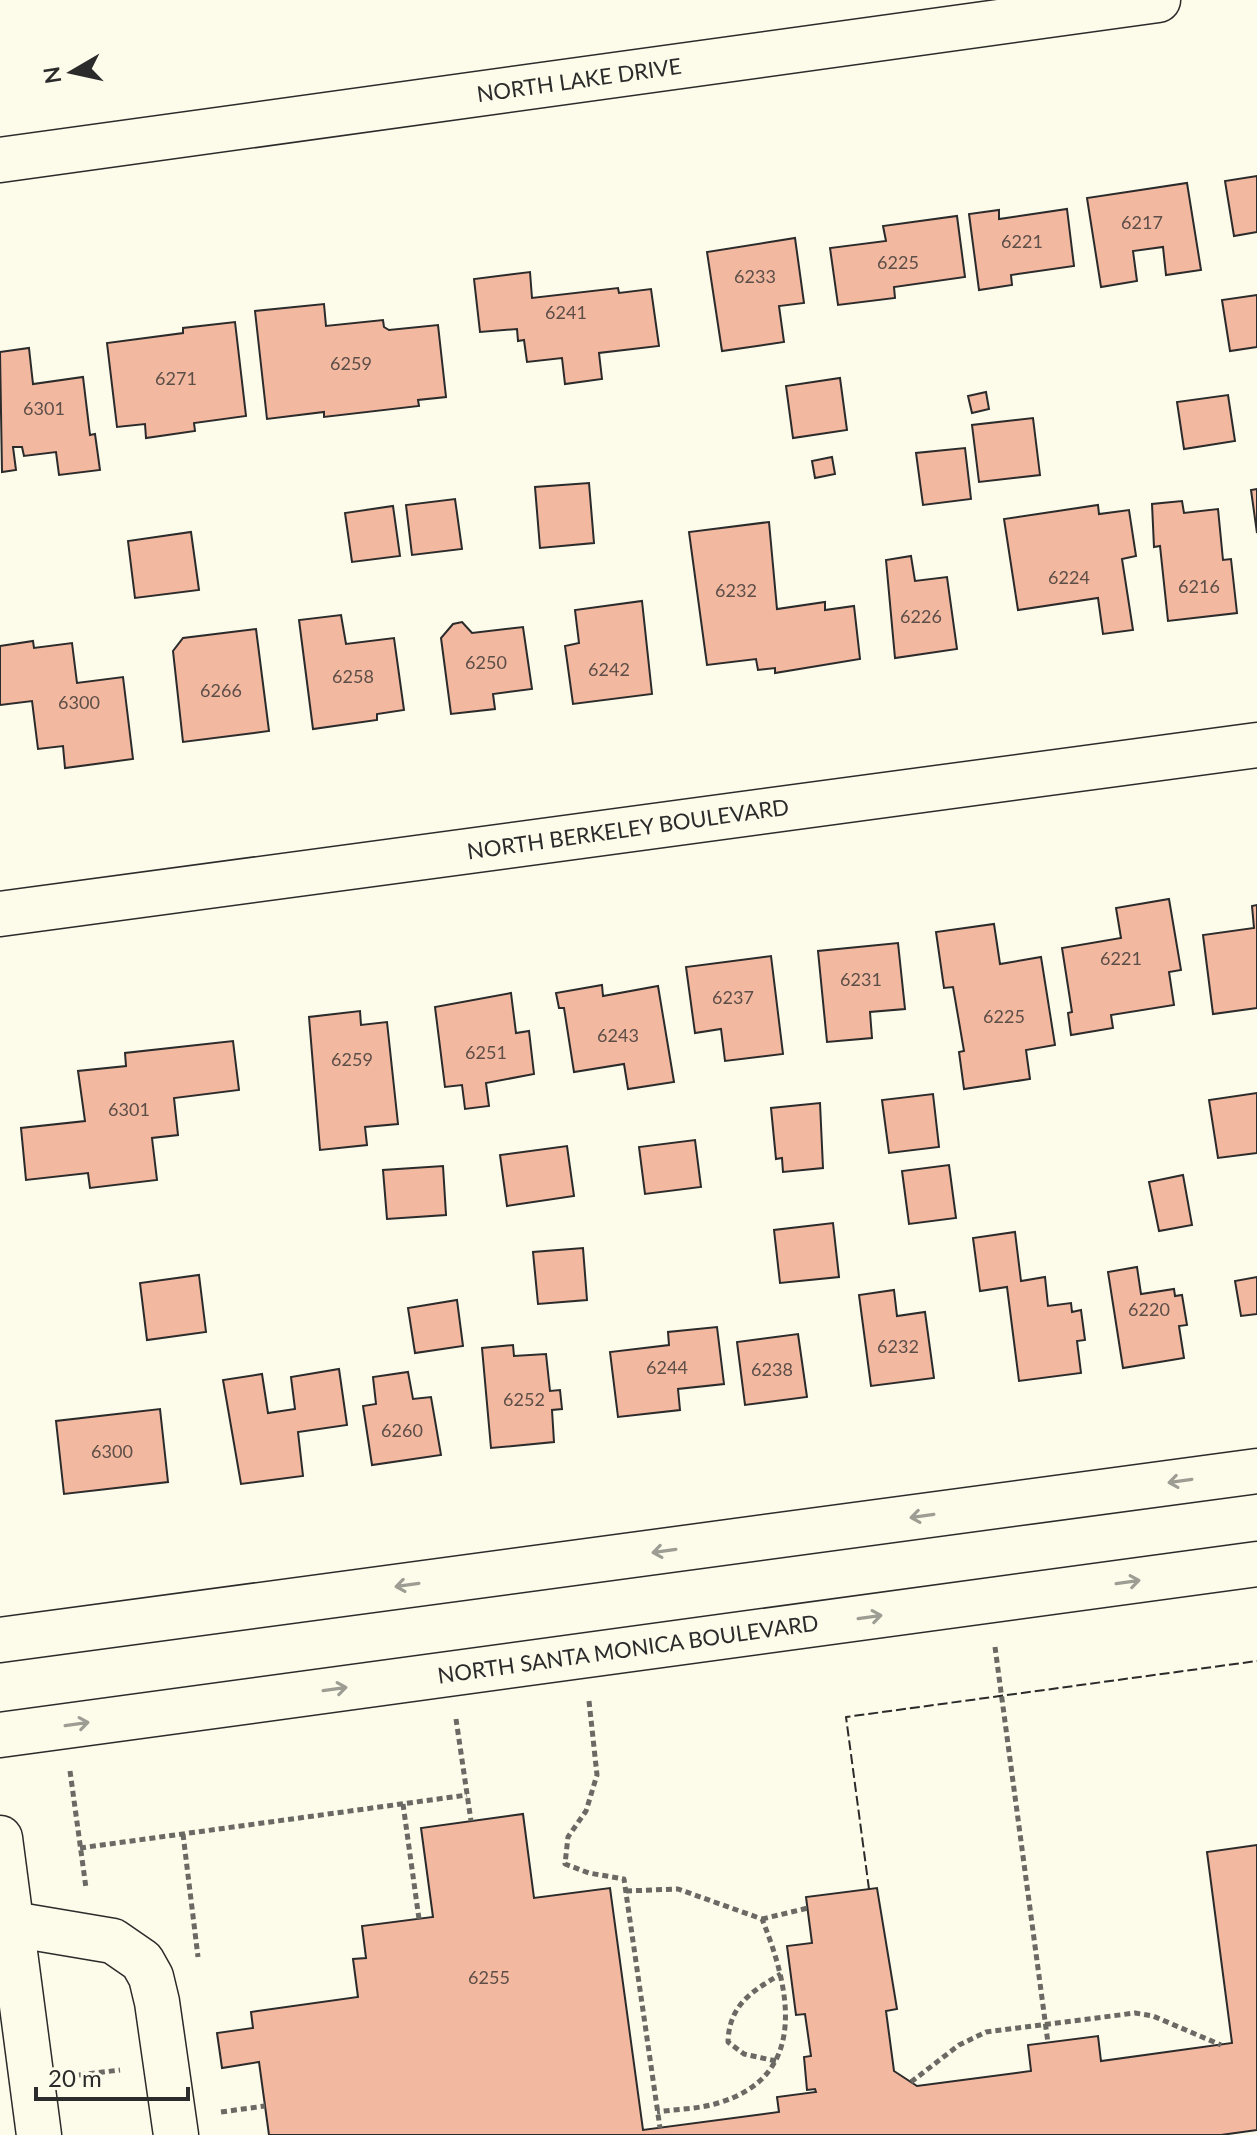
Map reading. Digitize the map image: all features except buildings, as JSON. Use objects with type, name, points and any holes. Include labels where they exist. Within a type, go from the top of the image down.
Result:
[{"type":"street","name":"NORTH LAKE DRIVE","points":[[0,160],[1158,0]]},
{"type":"street","name":"NORTH BERKELEY BOULEVARD","points":[[0,914],[1257,745]]},
{"type":"street","points":[[0,1640],[1257,1471]]},
{"type":"street","name":"NORTH SANTA MONICA BOULEVARD","points":[[0,1735],[1257,1564]]},
{"type":"street","points":[[0,1838],[6,1926],[39,2135]]},
{"type":"street","points":[[6,1926],[113,1941],[142,1961],[157,2002],[176,2135]]},
{"type":"path","points":[[994,1645],[1048,2043]]},
{"type":"path","points":[[588,1700],[597,1775],[586,1811],[568,1837],[565,1864],[589,1873],[624,1879],[660,2128]]},
{"type":"path","points":[[456,1718],[471,1821]]},
{"type":"path","points":[[80,1848],[467,1795]]},
{"type":"path","points":[[403,1804],[419,1919]]},
{"type":"path","points":[[183,1834],[199,1966]]},
{"type":"path","points":[[626,1891],[678,1889],[762,1919],[808,1908]]},
{"type":"path","points":[[657,2112],[716,2104],[736,2096],[760,2081],[776,2061],[785,2038],[787,2013],[781,1974],[762,1919]]},
{"type":"path","points":[[776,2061],[744,2054],[728,2042],[728,2023],[752,1991],[781,1974]]},
{"type":"path","points":[[911,2082],[975,2037],[1135,2013],[1153,2016],[1221,2045]]},
{"type":"path","points":[[66,2077],[130,2069]]},
{"type":"path","points":[[220,2112],[265,2106]]},
{"type":"fence","points":[[869,1889],[846,1717],[1257,1661]]}]
